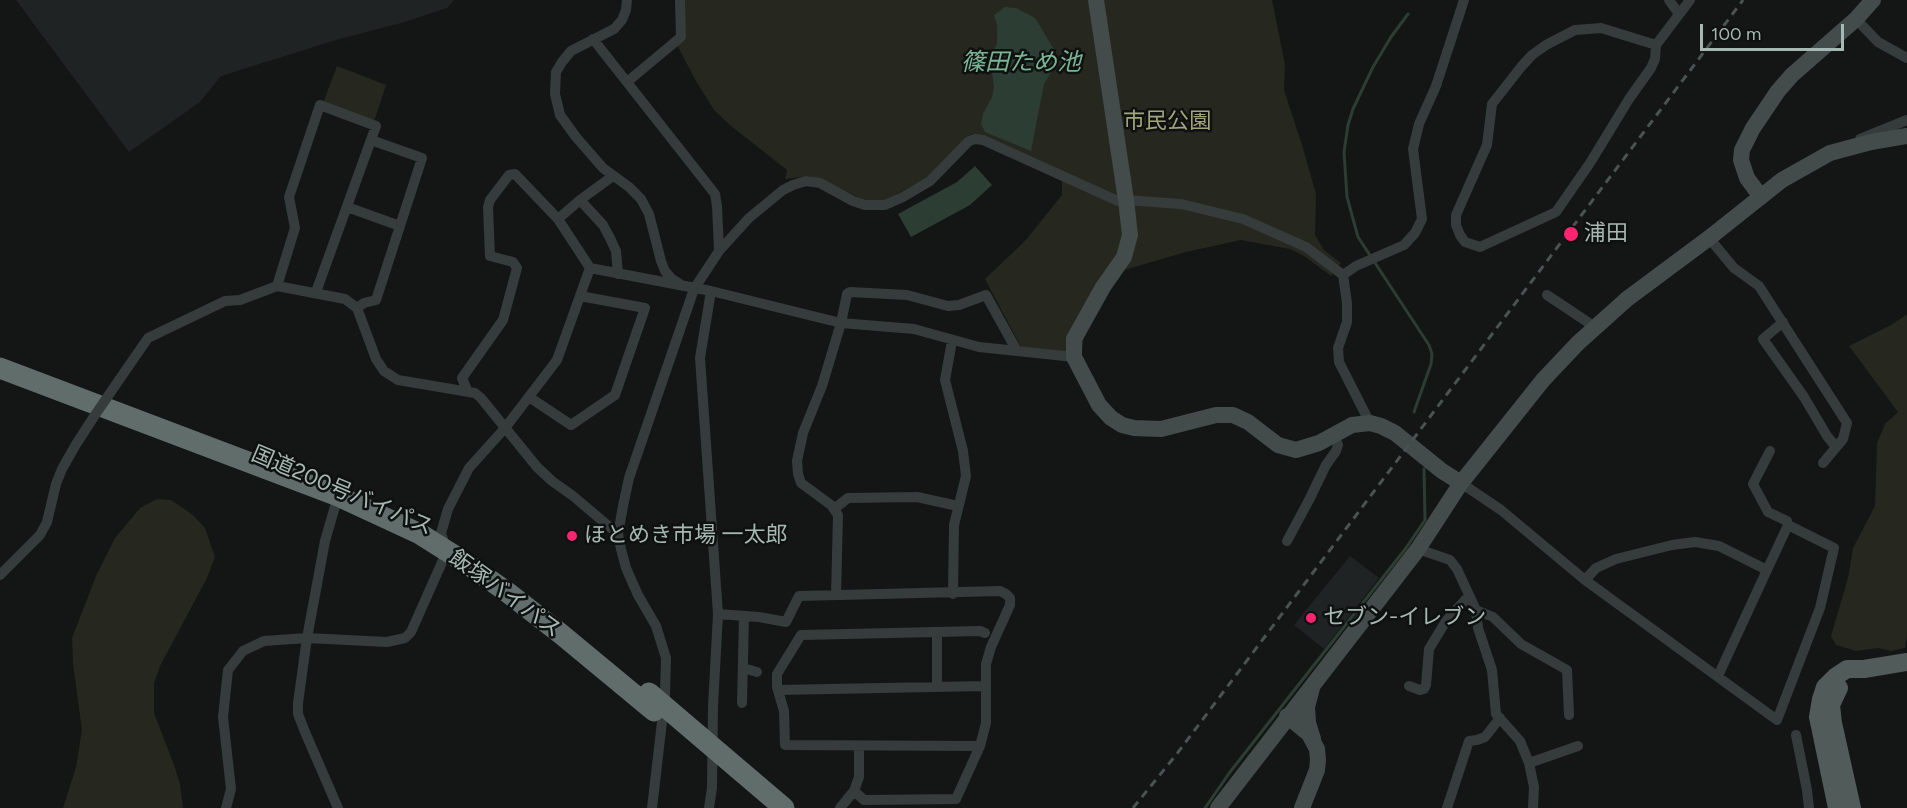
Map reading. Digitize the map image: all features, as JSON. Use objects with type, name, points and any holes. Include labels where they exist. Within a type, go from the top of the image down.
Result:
[{"type":"highway","name":"国道200号バイパス","points":[[0,356],[342,486],[398,510],[444,542],[487,561],[529,593],[652,702],[784,808]]},
{"type":"highway","name":"飯塚バイパス","points":[[0,368],[338,496],[420,534],[444,542]]},
{"type":"highway","points":[[652,702],[768,808]]},
{"type":"main road","points":[[1837,808],[1818,717],[1826,687],[1847,669],[1864,669],[1907,662]]},
{"type":"main road","points":[[1851,808],[1833,723],[1832,705],[1841,685],[1864,669]]},
{"type":"street","points":[[627,0],[622,20],[615,29],[571,51],[561,62],[556,72],[555,94],[560,115],[603,168],[641,199],[649,214],[665,270],[672,279],[689,288]]},
{"type":"street","points":[[627,82],[681,37],[680,0]]},
{"type":"street","points":[[1096,0],[1130,235],[1124,256],[1103,287],[1074,339],[1074,357],[1099,405],[1122,425],[1161,429],[1216,415],[1233,415],[1248,422],[1278,445],[1296,450],[1319,443],[1352,425],[1370,423],[1381,426],[1395,434],[1442,471],[1501,510],[1585,580],[1777,720],[1820,608],[1834,548],[1788,525],[1787,521],[1768,512],[1753,484],[1770,451]]},
{"type":"street","points":[[1343,275],[1356,266],[1404,245],[1415,233],[1422,219],[1413,149],[1419,124],[1436,86],[1464,0]]},
{"type":"street","points":[[1669,0],[1679,14]]},
{"type":"street","points":[[1656,45],[1601,28],[1575,30],[1532,55],[1492,104],[1487,145],[1456,215],[1456,225],[1466,242],[1480,247],[1556,212],[1590,164],[1629,99],[1651,68],[1655,59],[1656,45],[1690,0]]},
{"type":"street","points":[[1761,197],[1747,178],[1741,160],[1742,150],[1753,128],[1792,75],[1856,19],[1873,0]]},
{"type":"street","points":[[1856,19],[1878,42],[1907,58]]},
{"type":"street","points":[[593,39],[715,194],[719,251]]},
{"type":"street","points":[[277,286],[295,228],[289,197],[320,105],[376,126],[316,292]]},
{"type":"street","points":[[1218,808],[1418,549],[1461,483],[1543,380],[1595,327],[1627,299],[1782,180],[1830,153],[1879,130],[1907,120]]},
{"type":"street","points":[[1830,153],[1871,142],[1907,136]]},
{"type":"street","points":[[652,808],[665,696],[666,658],[656,626],[626,568],[618,534],[629,478],[689,288],[749,218],[770,199],[792,185],[806,181],[820,183],[853,201],[865,205],[885,205],[930,181],[969,141],[975,139],[983,140],[1118,201],[1181,204],[1243,219],[1306,247],[1343,275],[1347,322],[1338,348],[1339,362],[1370,423]]},
{"type":"street","points":[[357,308],[364,303],[376,300],[422,158],[371,140]]},
{"type":"street","points":[[467,390],[462,378],[503,320],[517,268],[513,262],[490,256],[490,200],[513,173],[558,219],[590,268],[711,291],[841,322],[914,329],[979,347],[1074,357]]},
{"type":"street","points":[[558,219],[613,176]]},
{"type":"street","points":[[580,200],[603,225],[610,238],[616,251],[618,274]]},
{"type":"street","points":[[347,207],[400,226]]},
{"type":"street","points":[[1709,238],[1734,268],[1759,286],[1847,423],[1843,439],[1823,463]]},
{"type":"street","points":[[226,808],[231,789],[223,717],[228,670],[243,651],[264,640],[306,638],[387,642],[405,638],[411,632],[444,542],[448,509],[469,468],[505,428],[557,360],[590,268]]},
{"type":"street","points":[[0,575],[40,535],[47,522],[56,484],[62,470],[93,418],[148,338],[225,301],[240,300],[277,286],[345,299],[357,308],[376,359],[384,371],[398,380],[467,390],[482,398],[552,482],[573,496],[618,534]]},
{"type":"street","points":[[709,808],[712,788],[713,706],[718,614],[700,358],[711,291]]},
{"type":"street","points":[[836,595],[838,515],[831,505],[801,483],[797,461],[803,433],[822,386],[847,294],[850,292],[907,295],[948,306],[959,305],[986,296],[1017,351]]},
{"type":"street","points":[[1547,295],[1595,327]]},
{"type":"street","points":[[529,397],[571,424],[615,395],[645,308],[580,296]]},
{"type":"street","points":[[1783,322],[1762,339],[1804,397],[1836,447]]},
{"type":"street","points":[[952,340],[945,380],[963,451],[966,476],[954,525],[953,594]]},
{"type":"street","points":[[1287,541],[1326,465],[1336,451],[1338,445],[1334,435]]},
{"type":"street","points":[[338,496],[325,541],[298,693],[298,714],[338,808]]},
{"type":"street","points":[[834,509],[848,498],[917,497],[958,506]]},
{"type":"street","points":[[1718,676],[1788,525]]},
{"type":"street","points":[[1585,580],[1596,568],[1616,559],[1672,545],[1695,542],[1719,546],[1767,570]]},
{"type":"street","points":[[1418,549],[1450,560],[1457,569],[1476,610],[1478,628],[1492,670],[1496,714],[1520,741],[1529,764],[1534,787],[1533,808]]},
{"type":"street","points":[[718,614],[759,616],[786,622],[799,596],[953,594],[1000,591],[1010,598],[1010,605],[986,664],[986,723],[980,746],[956,799],[895,804],[864,800],[854,791]]},
{"type":"street","points":[[1409,686],[1424,689],[1429,649],[1446,621],[1469,596]]},
{"type":"street","points":[[1476,610],[1493,617],[1521,644],[1567,670],[1569,715]]},
{"type":"street","points":[[742,703],[744,616]]},
{"type":"street","points":[[980,746],[785,745],[784,711],[778,690],[777,674],[801,635],[980,631],[984,633]]},
{"type":"street","points":[[937,632],[938,687]]},
{"type":"street","points":[[743,668],[757,672]]},
{"type":"street","points":[[1302,808],[1317,770],[1318,760],[1315,742],[1308,723],[1307,707],[1313,684]]},
{"type":"street","points":[[778,690],[986,686]]},
{"type":"street","points":[[1287,716],[1315,742]]},
{"type":"street","points":[[1447,808],[1469,741],[1485,737],[1500,718]]},
{"type":"street","points":[[1266,743],[1275,738],[1293,734],[1315,742]]},
{"type":"street","points":[[1796,735],[1809,808]]},
{"type":"street","points":[[840,808],[854,791],[859,777],[859,746]]},
{"type":"street","points":[[1529,764],[1578,746]]},
{"type":"shaded area","points":[[16,0],[454,0],[447,8],[405,22],[336,40],[221,76],[200,102],[129,152]]},
{"type":"shaded area","points":[[1350,556],[1379,578],[1324,649],[1294,625]]},
{"type":"green space","name":"市民公園","points":[[684,0],[1272,0],[1285,65],[1284,90],[1316,194],[1315,235],[1324,250],[1341,263],[1331,276],[1304,256],[1290,249],[1241,240],[1186,252],[1124,270],[1102,300],[1084,337],[1082,353],[1021,347],[985,279],[1025,241],[1062,195],[1062,181],[981,136],[973,134],[967,136],[929,177],[886,200],[864,200],[825,181],[809,176],[785,179],[787,170],[714,110],[696,81],[677,45]]},
{"type":"green space","points":[[337,66],[386,85],[374,122],[323,103]]},
{"type":"green space","points":[[1906,315],[1907,636],[1905,648],[1891,651],[1878,648],[1856,651],[1836,645],[1831,636],[1848,578],[1853,548],[1875,506],[1877,443],[1885,424],[1898,412],[1849,346]]},
{"type":"green space","points":[[157,499],[171,500],[193,515],[205,528],[215,557],[207,578],[160,666],[154,683],[154,713],[180,784],[183,808],[63,808],[76,767],[82,730],[73,664],[72,638],[96,576],[115,538],[140,508]]},
{"type":"water","name":"篠田ため池","points":[[1005,7],[1016,8],[1035,18],[1055,51],[1057,63],[1044,84],[1031,151],[985,132],[981,124],[994,87],[992,73],[988,66],[997,44],[997,25],[994,15]]},
{"type":"water","points":[[975,166],[992,185],[970,205],[911,237],[898,214],[957,182]]},
{"type":"waterway","points":[[1408,14],[1373,67],[1353,109],[1344,152],[1347,197],[1358,237],[1429,345],[1432,354],[1431,364],[1414,412]]},
{"type":"waterway","points":[[1205,808],[1230,772],[1406,548],[1425,520],[1424,469]]},
{"type":"railway","points":[[1133,808],[1176,755],[1743,0]]},
{"type":"place","name":"浦田","points":[[1571,234]]},
{"type":"place","name":"ほとめき市場 一太郎","points":[[572,536]]},
{"type":"place","name":"セブン-イレブン","points":[[1311,618]]}]
